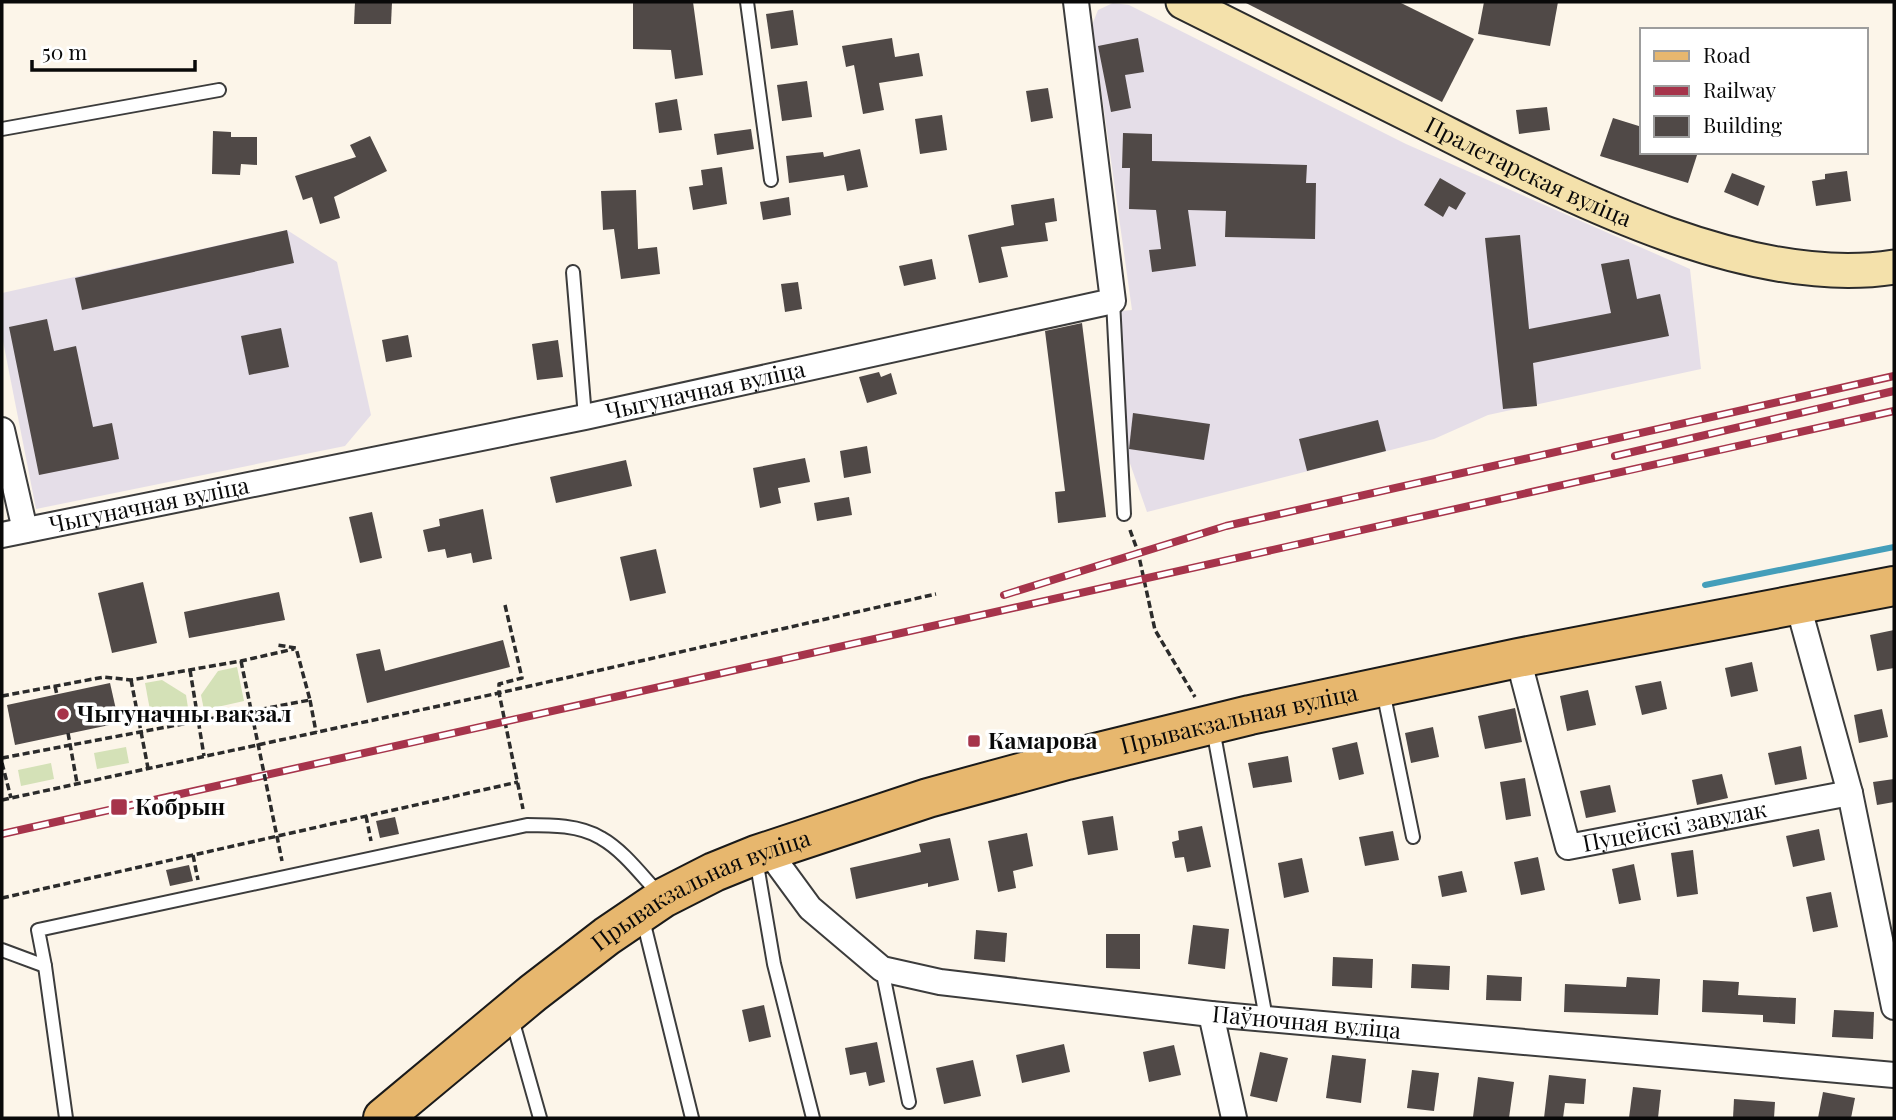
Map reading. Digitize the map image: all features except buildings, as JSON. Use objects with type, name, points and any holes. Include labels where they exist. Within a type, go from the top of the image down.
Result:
[{"type":"main road","name":"Пралетарская вуліца","points":[[1183,2],[1523,171],[1622,216],[1706,246],[1767,262],[1833,271],[1894,267]]},
{"type":"main road","name":"Прывакзальная вуліца","points":[[397,1111],[510,1012],[607,936],[652,905],[714,872],[762,854],[929,798],[1067,760],[1518,658],[1894,586]]},
{"type":"street","points":[[1076,2],[1113,301]]},
{"type":"street","name":"Чыгуначная вуліца","points":[[13,533],[585,417],[1113,301]]},
{"type":"street","points":[[2,430],[13,533]]},
{"type":"street","points":[[1798,605],[1850,793],[1894,1007]]},
{"type":"street","name":"Пуцейскі завулак","points":[[1518,658],[1568,846],[1850,793]]},
{"type":"street","name":"Паўночная вуліца","points":[[762,854],[810,908],[882,969],[940,982],[1211,1014],[1894,1075]]},
{"type":"street","points":[[1211,1014],[1234,1118]]},
{"type":"lane","points":[[747,2],[771,180]]},
{"type":"lane","points":[[2,129],[219,90]]},
{"type":"lane","points":[[573,272],[585,417]]},
{"type":"lane","points":[[1113,301],[1124,514]]},
{"type":"lane","points":[[1382,687],[1413,837]]},
{"type":"lane","points":[[1213,726],[1266,1018]]},
{"type":"lane","points":[[66,1118],[38,930],[527,825],[562,825],[601,837],[623,856],[652,905],[692,1118]]},
{"type":"lane","points":[[762,854],[774,964],[813,1118]]},
{"type":"lane","points":[[2,950],[45,966]]},
{"type":"lane","points":[[882,969],[909,1102]]},
{"type":"lane","points":[[510,1012],[540,1118]]},
{"type":"path","points":[[1124,514],[1138,552],[1155,630],[1213,726]]},
{"type":"path","points":[[2,800],[499,693],[936,594]]},
{"type":"path","points":[[505,605],[522,678],[499,684],[499,693],[527,825]]},
{"type":"path","points":[[277,645],[296,648]]},
{"type":"path","points":[[296,648],[316,732]]},
{"type":"path","points":[[2,696],[104,677],[131,680],[241,661],[296,648]]},
{"type":"path","points":[[241,661],[282,861]]},
{"type":"path","points":[[190,670],[204,756]]},
{"type":"path","points":[[131,680],[148,768]]},
{"type":"path","points":[[55,686],[57,695]]},
{"type":"path","points":[[11,798],[2,761],[70,745],[310,700]]},
{"type":"path","points":[[68,733],[77,783]]},
{"type":"path","points":[[2,898],[518,782]]},
{"type":"path","points":[[366,816],[371,841]]},
{"type":"path","points":[[193,855],[198,878]]},
{"type":"shaded area","points":[[1113,3],[1129,5],[1406,144],[1690,269],[1701,369],[1488,415],[1434,439],[1147,512],[1126,452],[1120,311],[1132,310],[1092,25],[1098,10]]},
{"type":"shaded area","points":[[287,230],[337,262],[371,415],[345,446],[36,509],[2,336],[2,293]]},
{"type":"green space","points":[[237,667],[244,701],[204,710],[201,695],[218,671]]},
{"type":"green space","points":[[162,680],[186,695],[189,714],[152,721],[145,683]]},
{"type":"green space","points":[[126,747],[129,763],[97,769],[94,753]]},
{"type":"green space","points":[[51,763],[54,779],[21,786],[18,770]]},
{"type":"waterway","points":[[1705,585],[1894,547]]},
{"type":"railway","points":[[1004,595],[1226,526],[1894,376]]},
{"type":"railway","points":[[1615,456],[1894,391]]},
{"type":"railway","points":[[2,834],[1894,411]]},
{"type":"place","name":"Чыгуначны вакзал","points":[[63,714]]},
{"type":"place","name":"Камарова","points":[[974,741]]},
{"type":"place","name":"Кобрын","points":[[119,807]]}]
